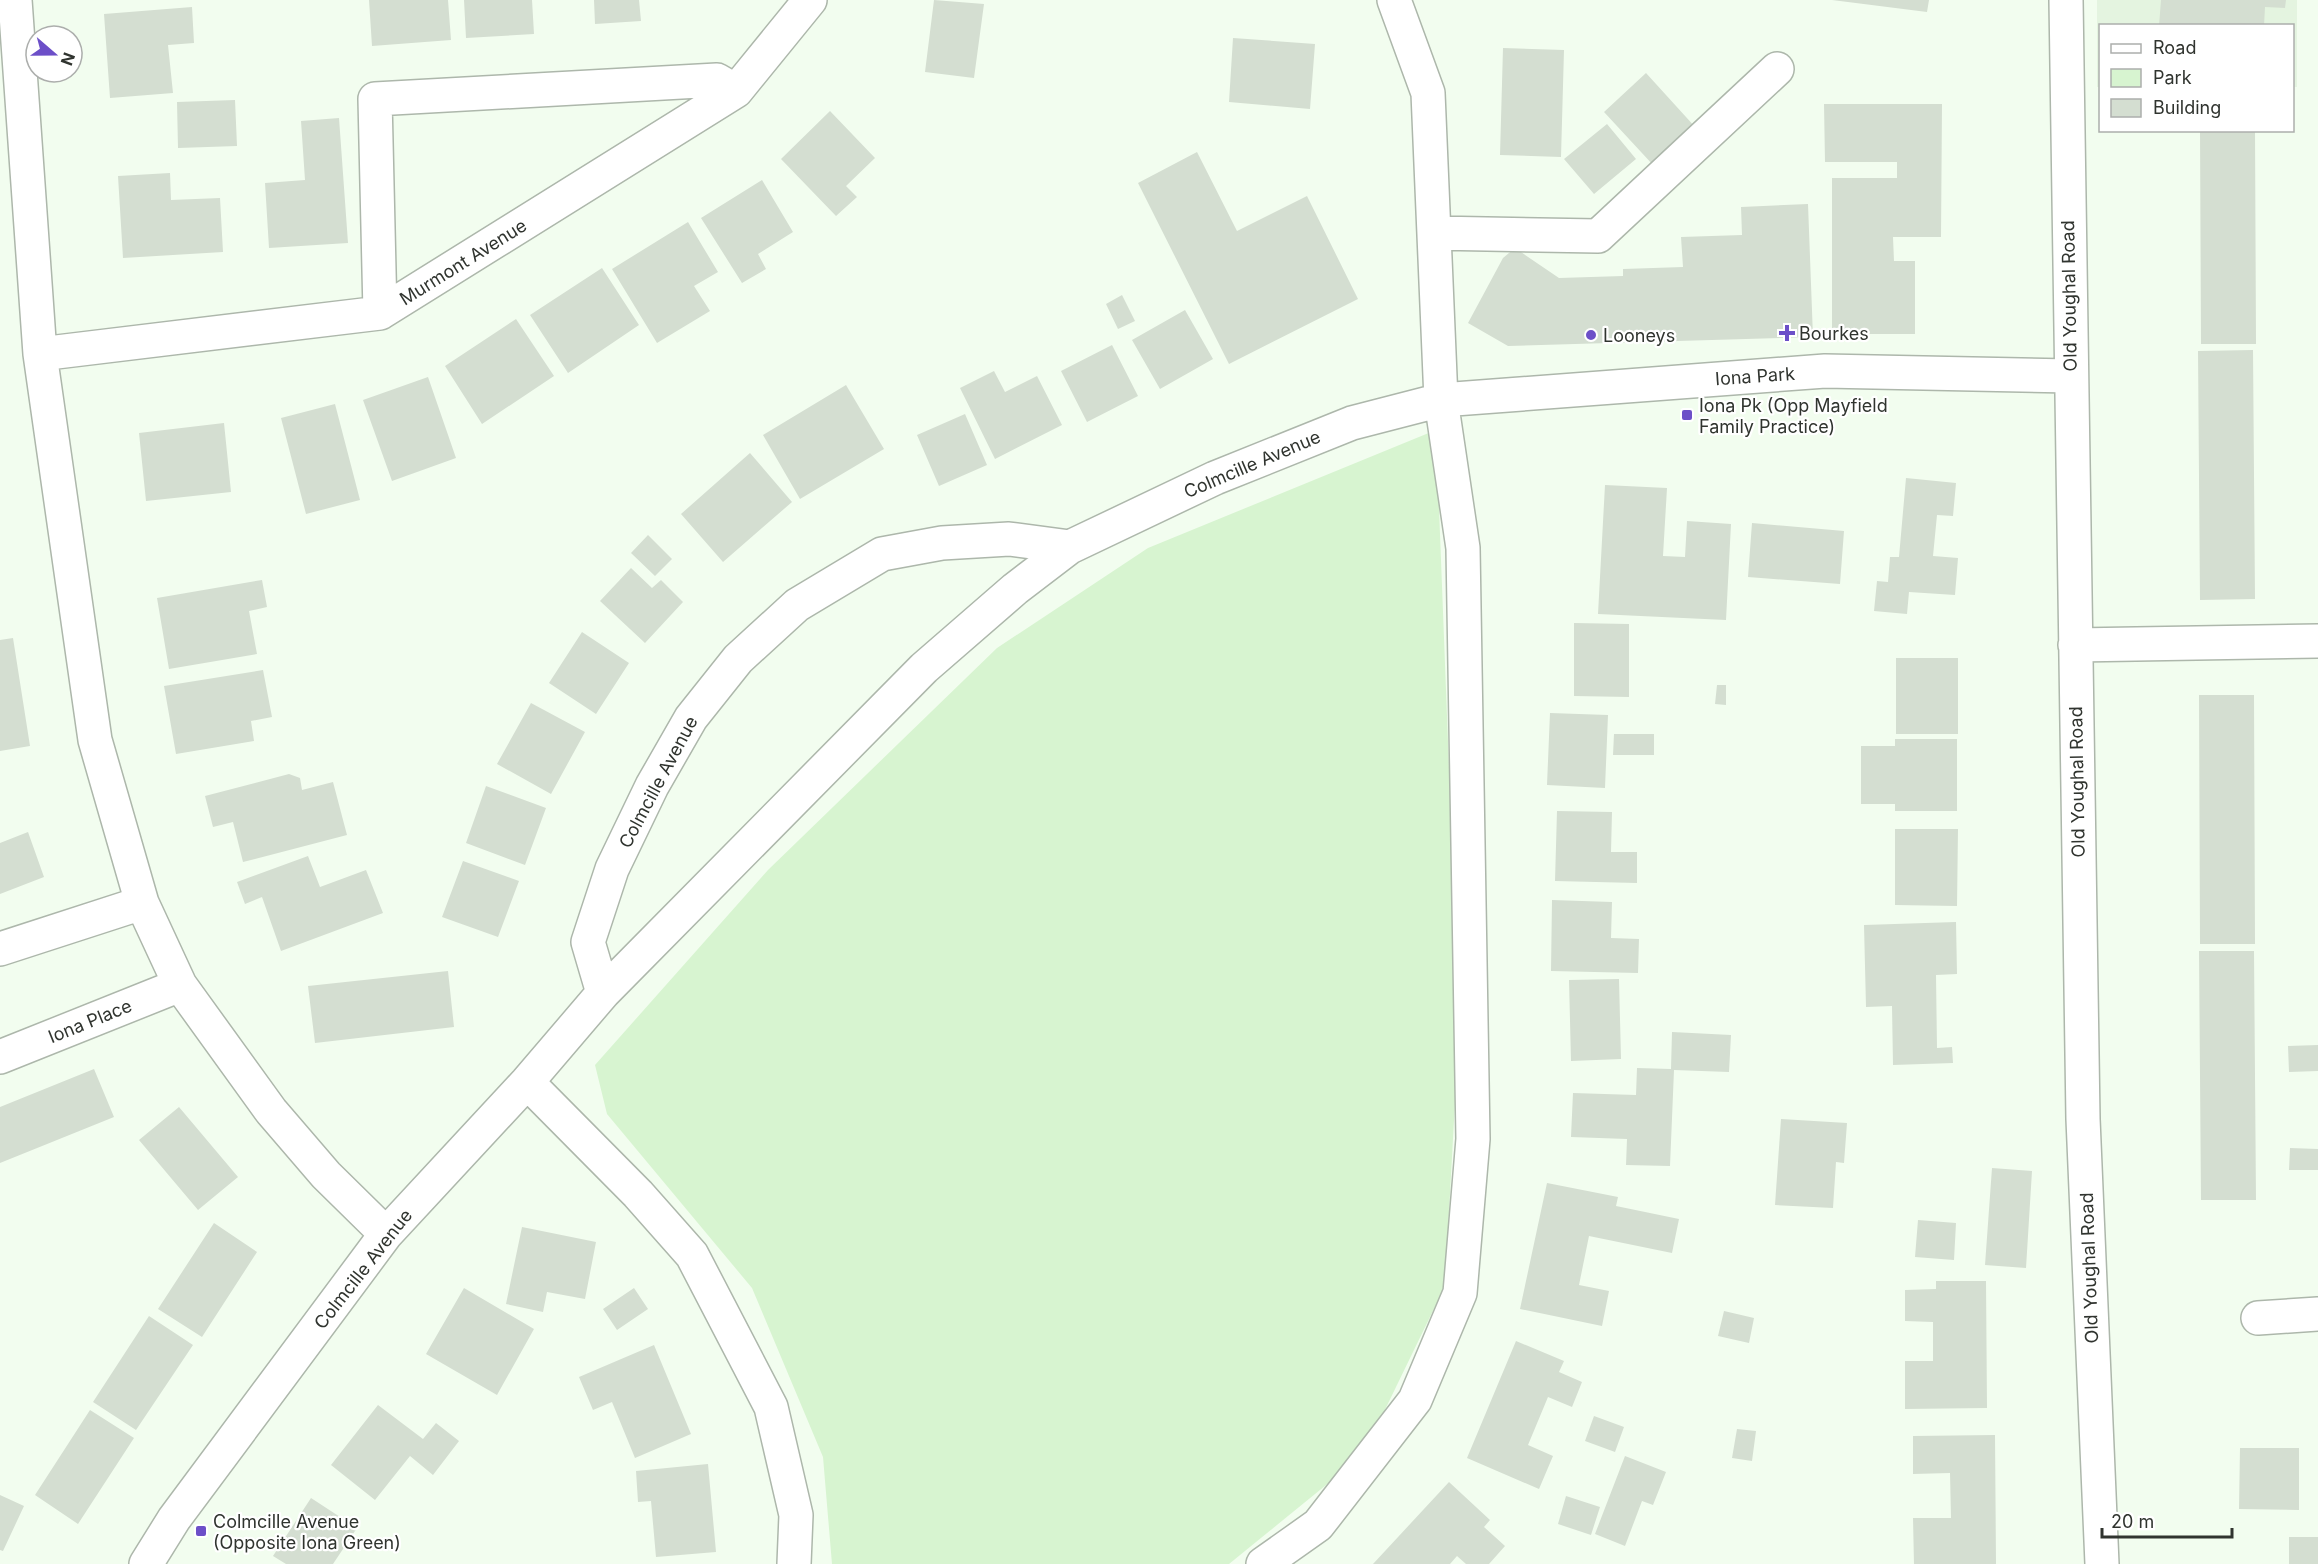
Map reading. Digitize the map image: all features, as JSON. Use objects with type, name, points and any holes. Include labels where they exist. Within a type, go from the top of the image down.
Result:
[{"type":"street","points":[[15,0],[40,354],[95,740],[142,903],[180,986],[271,1111],[326,1175],[386,1234]]},
{"type":"street","name":"Murmont Avenue","points":[[40,354],[380,313],[736,91],[810,0]]},
{"type":"street","points":[[1263,1564],[1318,1525],[1415,1400],[1460,1293],[1473,1140],[1464,560],[1441,400],[1428,93],[1394,0]]},
{"type":"street","name":"Old Youghal Road","points":[[2066,0],[2083,1119],[2102,1564]]},
{"type":"street","points":[[1434,233],[1598,236],[1777,69]]},
{"type":"street","points":[[380,313],[375,99],[717,80],[736,91]]},
{"type":"street","name":"Iona Park","points":[[1441,400],[1825,371],[2070,376]]},
{"type":"street","name":"Colmcille Avenue","points":[[146,1564],[174,1519],[386,1234],[527,1082],[603,993],[924,668],[1015,589],[1070,547],[1215,478],[1352,423],[1441,400]]},
{"type":"street","name":"Colmcille Avenue","points":[[603,993],[588,942],[612,869],[652,786],[691,718],[738,659],[797,605],[882,554],[942,543],[1009,538],[1070,547]]},
{"type":"street","points":[[2075,645],[2318,641]]},
{"type":"street","points":[[0,950],[142,903]]},
{"type":"street","name":"Iona Place","points":[[0,1057],[180,986]]},
{"type":"street","points":[[527,1082],[638,1194],[692,1255],[771,1407],[796,1515],[794,1564]]},
{"type":"street","points":[[2258,1318],[2318,1314]]},
{"type":"shaded area","points":[[2097,0],[2297,0],[2297,87],[2294,87],[2294,24],[2099,24],[2099,87],[2097,87]]},
{"type":"green space","points":[[1436,430],[1459,1028],[1445,1286],[1363,1455],[1229,1564],[832,1564],[823,1457],[752,1288],[607,1114],[595,1065],[768,870],[997,648],[1148,548]]},
{"type":"building","points":[[369,0],[448,0],[451,40],[372,46]]},
{"type":"building","points":[[464,0],[532,0],[534,34],[466,38]]},
{"type":"building","points":[[594,0],[639,0],[641,21],[595,24]]},
{"type":"building","points":[[934,0],[984,4],[974,78],[925,72]]},
{"type":"building","points":[[1832,0],[1929,0],[1927,12]]},
{"type":"building","points":[[2161,0],[2286,0],[2285,8],[2265,7],[2264,24],[2159,24]]},
{"type":"building","points":[[192,7],[194,43],[168,45],[173,93],[110,98],[104,14]]},
{"type":"building","points":[[1233,38],[1315,44],[1310,109],[1229,102]]},
{"type":"building","points":[[1503,48],[1564,50],[1561,157],[1500,155]]},
{"type":"building","points":[[1646,73],[1696,128],[1654,166],[1604,112]]},
{"type":"building","points":[[235,100],[237,146],[178,148],[177,102]]},
{"type":"building","points":[[1824,104],[1942,104],[1941,237],[1893,237],[1894,261],[1915,261],[1915,334],[1832,334],[1832,178],[1897,178],[1897,162],[1825,162]]},
{"type":"building","points":[[830,111],[875,158],[846,186],[857,197],[836,216],[781,159]]},
{"type":"building","points":[[339,118],[348,243],[269,248],[265,183],[305,180],[301,121]]},
{"type":"building","points":[[1607,124],[1636,159],[1594,194],[1564,159]]},
{"type":"building","points":[[2200,132],[2255,132],[2256,344],[2201,344]]},
{"type":"building","points":[[1197,152],[1237,231],[1307,196],[1358,299],[1229,364],[1138,183]]},
{"type":"building","points":[[170,173],[171,200],[220,198],[223,252],[123,258],[118,176]]},
{"type":"building","points":[[762,180],[793,232],[758,254],[766,269],[742,283],[701,218]]},
{"type":"building","points":[[1808,204],[1813,337],[1508,346],[1468,323],[1503,258],[1515,248],[1559,278],[1623,276],[1623,269],[1683,267],[1681,237],[1742,235],[1741,207]]},
{"type":"building","points":[[688,222],[718,272],[694,286],[710,311],[657,343],[612,269]]},
{"type":"building","points":[[602,268],[639,325],[568,373],[530,315]]},
{"type":"building","points":[[1122,295],[1135,321],[1118,329],[1106,304]]},
{"type":"building","points":[[1185,310],[1213,359],[1160,389],[1132,340]]},
{"type":"building","points":[[516,319],[554,376],[482,424],[445,366]]},
{"type":"building","points":[[1112,345],[1138,396],[1087,422],[1061,371]]},
{"type":"building","points":[[2253,350],[2255,599],[2200,600],[2198,351]]},
{"type":"building","points":[[994,371],[1005,392],[1037,376],[1062,425],[995,459],[960,388]]},
{"type":"building","points":[[428,377],[456,458],[392,481],[363,400]]},
{"type":"building","points":[[846,385],[884,449],[800,499],[763,435]]},
{"type":"building","points":[[335,404],[360,500],[306,514],[281,418]]},
{"type":"building","points":[[965,414],[987,465],[939,486],[917,435]]},
{"type":"building","points":[[224,423],[231,492],[146,501],[139,433]]},
{"type":"building","points":[[750,453],[792,502],[723,562],[681,514]]},
{"type":"building","points":[[1906,478],[1956,483],[1953,516],[1937,515],[1933,556],[1958,558],[1955,595],[1909,592],[1907,614],[1874,611],[1877,581],[1888,582],[1890,557],[1899,557]]},
{"type":"building","points":[[1605,485],[1667,488],[1663,556],[1685,557],[1687,521],[1731,524],[1726,620],[1598,614]]},
{"type":"building","points":[[1752,523],[1844,531],[1840,584],[1748,577]]},
{"type":"building","points":[[648,535],[672,559],[655,576],[631,553]]},
{"type":"building","points":[[631,568],[652,588],[661,580],[683,602],[645,643],[600,601]]},
{"type":"building","points":[[262,580],[267,607],[249,611],[257,654],[169,669],[157,598]]},
{"type":"building","points":[[1574,623],[1629,624],[1629,697],[1574,696]]},
{"type":"building","points":[[582,632],[629,663],[596,714],[549,683]]},
{"type":"building","points":[[13,638],[30,746],[0,751],[0,640]]},
{"type":"building","points":[[1896,658],[1958,658],[1958,734],[1896,734]]},
{"type":"building","points":[[263,670],[272,717],[251,721],[254,741],[176,754],[164,686]]},
{"type":"building","points":[[1717,685],[1726,685],[1726,705],[1715,704]]},
{"type":"building","points":[[2199,695],[2254,695],[2255,944],[2200,944]]},
{"type":"building","points":[[531,703],[585,732],[551,794],[497,764]]},
{"type":"building","points":[[1550,713],[1608,715],[1605,788],[1547,785]]},
{"type":"building","points":[[1614,734],[1654,734],[1654,755],[1613,755]]},
{"type":"building","points":[[1895,739],[1957,739],[1957,811],[1895,811],[1895,804],[1861,804],[1861,746],[1895,746]]},
{"type":"building","points":[[289,774],[300,778],[302,790],[333,782],[347,835],[243,862],[233,822],[213,827],[205,796]]},
{"type":"building","points":[[486,786],[546,808],[525,865],[466,843]]},
{"type":"building","points":[[1557,811],[1612,812],[1611,852],[1637,852],[1637,883],[1555,881]]},
{"type":"building","points":[[1895,829],[1958,829],[1957,906],[1895,905]]},
{"type":"building","points":[[28,832],[44,877],[0,894],[0,843]]},
{"type":"building","points":[[308,856],[320,887],[366,870],[383,913],[281,951],[262,897],[245,904],[237,882]]},
{"type":"building","points":[[463,861],[519,881],[498,937],[442,917]]},
{"type":"building","points":[[1552,900],[1612,902],[1611,938],[1639,939],[1638,973],[1551,971]]},
{"type":"building","points":[[1956,922],[1957,974],[1936,975],[1937,1048],[1952,1047],[1953,1063],[1893,1065],[1892,1006],[1866,1007],[1864,925]]},
{"type":"building","points":[[2199,951],[2254,951],[2256,1200],[2201,1200]]},
{"type":"building","points":[[448,971],[454,1027],[315,1043],[308,986]]},
{"type":"building","points":[[1619,979],[1621,1059],[1571,1061],[1569,980]]},
{"type":"building","points":[[1672,1032],[1731,1035],[1729,1072],[1674,1070],[1670,1166],[1626,1165],[1627,1139],[1571,1137],[1573,1093],[1636,1095],[1637,1068],[1671,1069]]},
{"type":"building","points":[[2318,1045],[2318,1071],[2289,1072],[2288,1046]]},
{"type":"building","points":[[94,1069],[114,1117],[0,1163],[0,1107]]},
{"type":"building","points":[[179,1107],[238,1177],[198,1210],[139,1140]]},
{"type":"building","points":[[1781,1119],[1847,1123],[1844,1163],[1836,1162],[1833,1208],[1775,1205]]},
{"type":"building","points":[[2290,1148],[2318,1149],[2318,1170],[2289,1170]]},
{"type":"building","points":[[1992,1168],[2032,1171],[2026,1268],[1985,1265]]},
{"type":"building","points":[[1547,1183],[1618,1197],[1616,1206],[1679,1219],[1672,1253],[1589,1236],[1579,1285],[1609,1291],[1602,1326],[1520,1309]]},
{"type":"building","points":[[1918,1220],[1956,1223],[1954,1260],[1915,1257]]},
{"type":"building","points":[[214,1223],[257,1252],[202,1337],[158,1309]]},
{"type":"building","points":[[522,1227],[596,1242],[585,1299],[547,1292],[543,1312],[506,1304]]},
{"type":"building","points":[[1936,1281],[1986,1281],[1987,1408],[1905,1409],[1905,1361],[1933,1361],[1933,1322],[1905,1321],[1905,1290],[1936,1289]]},
{"type":"building","points":[[464,1288],[534,1329],[497,1395],[426,1354]]},
{"type":"building","points":[[634,1288],[648,1309],[617,1330],[603,1309]]},
{"type":"building","points":[[1724,1311],[1754,1318],[1749,1343],[1718,1336]]},
{"type":"building","points":[[149,1316],[193,1345],[136,1430],[93,1402]]},
{"type":"building","points":[[1516,1341],[1564,1361],[1559,1372],[1582,1382],[1572,1407],[1548,1397],[1528,1445],[1553,1456],[1539,1489],[1467,1458]]},
{"type":"building","points":[[654,1345],[691,1434],[635,1458],[612,1402],[593,1410],[579,1377]]},
{"type":"building","points":[[378,1405],[423,1439],[436,1423],[459,1441],[433,1475],[410,1456],[375,1500],[331,1465]]},
{"type":"building","points":[[90,1410],[134,1438],[78,1524],[35,1495]]},
{"type":"building","points":[[1594,1416],[1624,1427],[1615,1452],[1585,1441]]},
{"type":"building","points":[[1737,1429],[1756,1431],[1752,1461],[1732,1458]]},
{"type":"building","points":[[1995,1435],[1996,1564],[1914,1564],[1913,1518],[1951,1518],[1950,1473],[1913,1474],[1913,1436]]},
{"type":"building","points":[[2240,1448],[2299,1448],[2299,1510],[2239,1509]]},
{"type":"building","points":[[1625,1456],[1666,1472],[1653,1505],[1642,1501],[1625,1546],[1595,1534]]},
{"type":"building","points":[[708,1464],[716,1552],[656,1557],[651,1501],[638,1502],[636,1471]]},
{"type":"building","points":[[1449,1482],[1490,1520],[1484,1527],[1505,1546],[1489,1564],[1466,1564],[1457,1556],[1450,1564],[1373,1564]]},
{"type":"building","points":[[0,1495],[24,1506],[3,1551],[0,1550]]},
{"type":"building","points":[[1566,1496],[1600,1507],[1591,1535],[1558,1524]]},
{"type":"building","points":[[311,1498],[357,1528],[333,1564],[286,1564],[273,1556]]},
{"type":"building","points":[[2289,1537],[2318,1537],[2318,1564],[2289,1564]]},
{"type":"place","name":"Bourkes","points":[[1787,333]]},
{"type":"place","name":"Looneys","points":[[1591,335]]},
{"type":"place","name":"Iona Pk (Opp Mayfield Family Practice)","points":[[1687,415]]},
{"type":"place","name":"Colmcille Avenue (Opposite Iona Green)","points":[[201,1531]]}]
